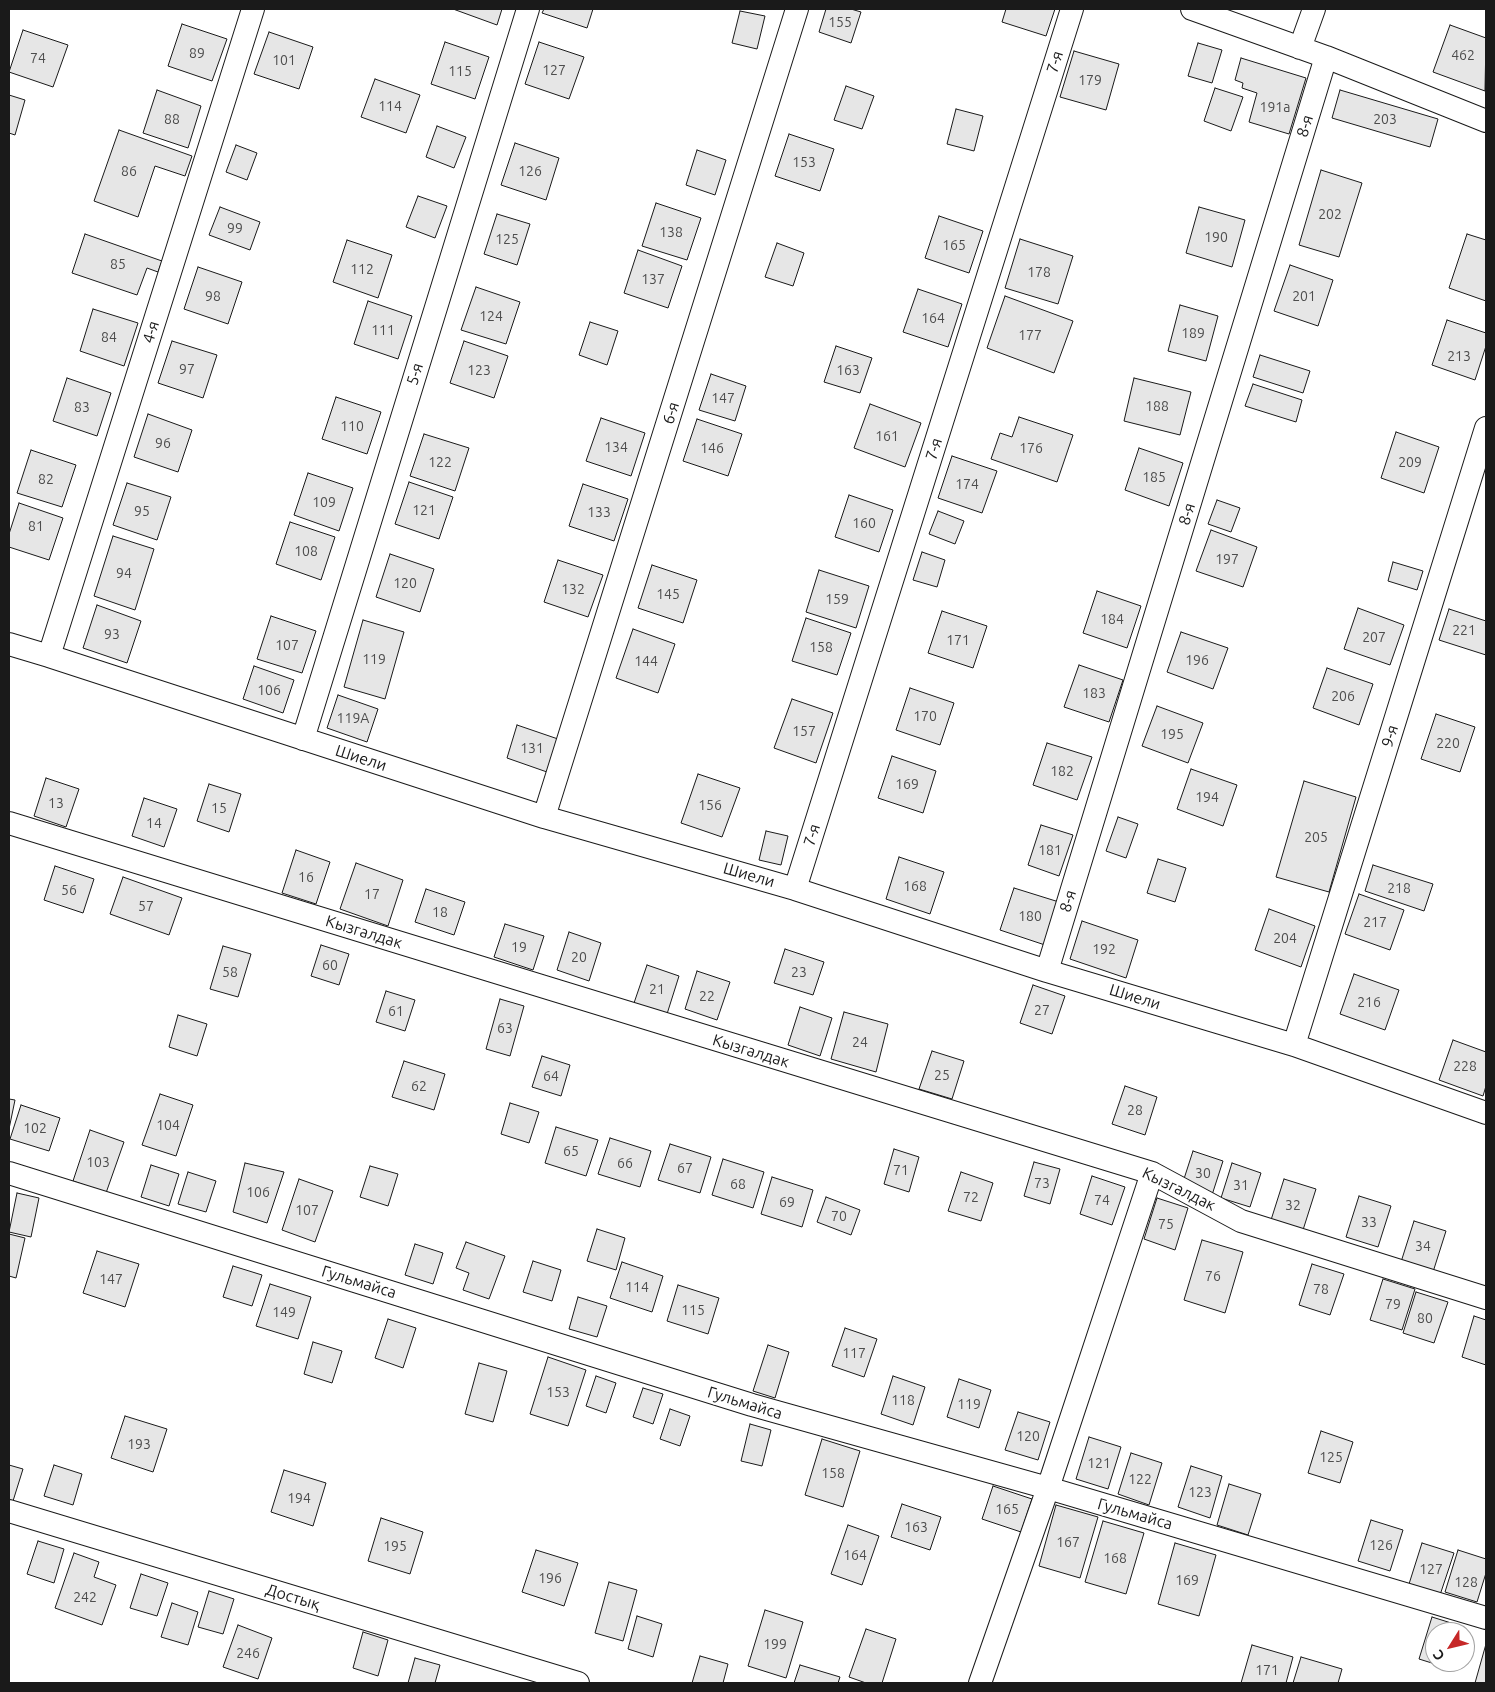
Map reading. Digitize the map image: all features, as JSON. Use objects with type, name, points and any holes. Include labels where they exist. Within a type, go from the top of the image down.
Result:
[{"type":"street","name":"4-я","points":[[49,656],[253,9]]},
{"type":"street","name":"5-я","points":[[303,739],[528,9]]},
{"type":"street","name":"6-я","points":[[544,817],[797,9]]},
{"type":"street","name":"7-я","points":[[796,889],[1072,9]]},
{"type":"street","points":[[1192,9],[1326,56],[1486,121]]},
{"type":"street","points":[[1300,48],[1314,9]]},
{"type":"street","name":"8-я","points":[[1047,971],[1326,56]]},
{"type":"street","name":"9-я","points":[[1294,1045],[1486,428]]},
{"type":"street","name":"Шиели","points":[[9,644],[544,817],[796,889],[1047,971],[1294,1045],[1486,1113]]},
{"type":"street","name":"Кызгалдак","points":[[9,823],[1152,1174],[1241,1221],[1486,1298]]},
{"type":"street","name":"Гульмайса","points":[[9,1172],[752,1406],[1048,1488],[1486,1618]]},
{"type":"street","points":[[980,1683],[1048,1488],[1152,1174]]},
{"type":"street","name":"Достық","points":[[9,1511],[578,1683]]},
{"type":"building","points":[[453,9],[502,9],[497,25]]},
{"type":"building","points":[[544,9],[593,9],[587,28],[542,13]]},
{"type":"building","points":[[826,9],[851,9],[861,12],[851,43],[819,32]]},
{"type":"building","points":[[1006,9],[1055,9],[1046,36],[1002,22]]},
{"type":"building","points":[[740,11],[765,16],[757,49],[732,43]]},
{"type":"building","points":[[182,24],[227,39],[212,81],[168,66]]},
{"type":"building","points":[[1450,25],[1486,38],[1485,91],[1433,72]]},
{"type":"building","points":[[23,30],[68,45],[53,87],[9,72]]},
{"type":"building","points":[[269,32],[313,47],[299,89],[254,74]]},
{"type":"building","points":[[445,42],[489,57],[475,99],[431,84]]},
{"type":"building","points":[[539,42],[584,57],[569,99],[525,84]]},
{"type":"building","points":[[1198,43],[1222,50],[1212,83],[1188,76]]},
{"type":"building","points":[[1074,51],[1119,64],[1106,110],[1060,97]]},
{"type":"building","points":[[1241,58],[1306,78],[1289,134],[1249,122],[1257,93],[1242,88],[1243,83],[1235,80]]},
{"type":"building","points":[[375,79],[420,95],[406,133],[361,117]]},
{"type":"building","points":[[846,86],[874,96],[862,129],[834,120]]},
{"type":"building","points":[[1215,88],[1243,97],[1231,131],[1204,121]]},
{"type":"building","points":[[157,90],[201,106],[188,148],[143,133]]},
{"type":"building","points":[[1340,90],[1438,119],[1430,147],[1332,118]]},
{"type":"building","points":[[9,95],[25,100],[15,135],[9,133]]},
{"type":"building","points":[[956,109],[983,116],[974,151],[947,144]]},
{"type":"building","points":[[437,126],[466,137],[454,168],[426,157]]},
{"type":"building","points":[[119,130],[192,156],[185,176],[155,166],[138,217],[94,201]]},
{"type":"building","points":[[789,134],[834,149],[820,191],[775,176]]},
{"type":"building","points":[[515,143],[559,158],[546,200],[501,185]]},
{"type":"building","points":[[236,145],[257,153],[247,180],[226,172]]},
{"type":"building","points":[[697,150],[726,160],[715,195],[686,185]]},
{"type":"building","points":[[1321,170],[1362,183],[1339,257],[1299,245]]},
{"type":"building","points":[[418,196],[447,206],[435,238],[406,227]]},
{"type":"building","points":[[656,203],[701,218],[687,260],[642,246]]},
{"type":"building","points":[[220,207],[260,222],[250,250],[209,235]]},
{"type":"building","points":[[1199,207],[1245,220],[1232,267],[1186,253]]},
{"type":"building","points":[[497,214],[530,224],[517,265],[484,254]]},
{"type":"building","points":[[939,216],[983,231],[969,273],[925,258]]},
{"type":"building","points":[[85,234],[162,261],[158,272],[147,268],[137,295],[72,273]]},
{"type":"building","points":[[1467,234],[1486,240],[1486,301],[1449,288]]},
{"type":"building","points":[[1020,239],[1073,256],[1058,304],[1005,288]]},
{"type":"building","points":[[347,240],[392,255],[378,298],[333,282]]},
{"type":"building","points":[[777,243],[804,253],[793,286],[765,277]]},
{"type":"building","points":[[638,250],[682,266],[668,308],[624,293]]},
{"type":"building","points":[[1290,265],[1333,280],[1318,326],[1274,311]]},
{"type":"building","points":[[198,267],[242,282],[228,324],[184,309]]},
{"type":"building","points":[[476,287],[520,302],[506,344],[461,330]]},
{"type":"building","points":[[918,289],[962,304],[948,347],[903,332]]},
{"type":"building","points":[[1005,296],[1073,321],[1054,373],[987,348]]},
{"type":"building","points":[[368,301],[412,316],[398,359],[354,344]]},
{"type":"building","points":[[1180,305],[1218,316],[1206,361],[1168,351]]},
{"type":"building","points":[[93,309],[138,323],[124,366],[80,351]]},
{"type":"building","points":[[1447,320],[1486,333],[1486,346],[1475,380],[1432,365]]},
{"type":"building","points":[[590,322],[618,331],[607,365],[579,355]]},
{"type":"building","points":[[172,341],[217,355],[203,398],[158,383]]},
{"type":"building","points":[[464,341],[508,356],[494,398],[450,383]]},
{"type":"building","points":[[836,346],[872,358],[860,393],[824,382]]},
{"type":"building","points":[[1260,355],[1310,371],[1303,393],[1253,377]]},
{"type":"building","points":[[711,374],[746,386],[735,421],[699,410]]},
{"type":"building","points":[[67,378],[111,393],[97,436],[53,421]]},
{"type":"building","points":[[1134,378],[1191,392],[1180,435],[1124,421]]},
{"type":"building","points":[[1253,384],[1302,400],[1296,422],[1245,406]]},
{"type":"building","points":[[336,397],[381,412],[367,454],[322,439]]},
{"type":"building","points":[[870,404],[921,423],[905,467],[854,448]]},
{"type":"building","points":[[148,414],[192,430],[178,472],[134,457]]},
{"type":"building","points":[[1019,417],[1073,435],[1057,482],[991,459],[1000,433],[1012,437]]},
{"type":"building","points":[[601,418],[645,433],[631,476],[586,461]]},
{"type":"building","points":[[697,419],[742,434],[728,476],[683,461]]},
{"type":"building","points":[[1396,432],[1439,447],[1424,493],[1381,478]]},
{"type":"building","points":[[424,434],[469,448],[455,491],[410,476]]},
{"type":"building","points":[[1139,448],[1183,463],[1169,506],[1125,490]]},
{"type":"building","points":[[31,450],[76,465],[62,507],[17,493]]},
{"type":"building","points":[[952,456],[997,471],[982,513],[938,498]]},
{"type":"building","points":[[308,473],[353,488],[339,531],[294,515]]},
{"type":"building","points":[[409,482],[453,497],[439,539],[395,524]]},
{"type":"building","points":[[127,483],[171,497],[157,540],[113,525]]},
{"type":"building","points":[[583,484],[628,499],[614,541],[569,526]]},
{"type":"building","points":[[849,495],[893,510],[879,552],[835,537]]},
{"type":"building","points":[[1217,500],[1240,508],[1231,532],[1208,524]]},
{"type":"building","points":[[19,503],[63,518],[49,560],[9,547],[9,534]]},
{"type":"building","points":[[938,511],[964,521],[955,544],[929,534]]},
{"type":"building","points":[[290,522],[335,537],[321,580],[276,564]]},
{"type":"building","points":[[1211,530],[1257,547],[1243,587],[1196,571]]},
{"type":"building","points":[[113,536],[154,549],[135,610],[94,596]]},
{"type":"building","points":[[922,552],[945,560],[937,587],[913,580]]},
{"type":"building","points":[[390,554],[434,569],[420,612],[376,597]]},
{"type":"building","points":[[558,560],[603,575],[588,617],[544,602]]},
{"type":"building","points":[[1393,562],[1423,571],[1417,590],[1388,581]]},
{"type":"building","points":[[652,565],[697,580],[683,623],[638,608]]},
{"type":"building","points":[[819,570],[869,586],[856,628],[806,612]]},
{"type":"building","points":[[1097,591],[1141,606],[1127,648],[1083,633]]},
{"type":"building","points":[[97,605],[141,621],[127,663],[83,648]]},
{"type":"building","points":[[1358,608],[1404,625],[1390,665],[1344,649]]},
{"type":"building","points":[[1449,609],[1486,621],[1486,655],[1439,640]]},
{"type":"building","points":[[942,611],[987,626],[973,668],[928,653]]},
{"type":"building","points":[[271,616],[316,631],[302,673],[257,659]]},
{"type":"building","points":[[806,618],[851,633],[837,675],[792,661]]},
{"type":"building","points":[[363,620],[404,632],[385,699],[344,687]]},
{"type":"building","points":[[633,629],[675,644],[658,693],[616,678]]},
{"type":"building","points":[[1181,632],[1228,648],[1213,689],[1167,672]]},
{"type":"building","points":[[1079,665],[1123,680],[1109,722],[1064,707]]},
{"type":"building","points":[[254,666],[294,680],[283,713],[243,699]]},
{"type":"building","points":[[1327,668],[1373,684],[1359,725],[1313,708]]},
{"type":"building","points":[[910,688],[954,703],[940,745],[896,730]]},
{"type":"building","points":[[338,695],[378,709],[367,742],[327,728]]},
{"type":"building","points":[[792,699],[833,713],[816,763],[774,748]]},
{"type":"building","points":[[1157,706],[1203,723],[1188,763],[1142,746]]},
{"type":"building","points":[[1436,714],[1475,727],[1460,772],[1421,759]]},
{"type":"building","points":[[517,725],[558,739],[547,772],[507,758]]},
{"type":"building","points":[[1047,743],[1092,757],[1077,800],[1033,785]]},
{"type":"building","points":[[892,756],[936,771],[923,813],[878,798]]},
{"type":"building","points":[[1191,769],[1237,785],[1223,826],[1177,809]]},
{"type":"building","points":[[698,774],[740,788],[722,837],[681,823]]},
{"type":"building","points":[[46,778],[79,789],[66,827],[34,816]]},
{"type":"building","points":[[1304,781],[1356,797],[1329,892],[1276,877]]},
{"type":"building","points":[[209,784],[241,794],[229,832],[197,821]]},
{"type":"building","points":[[144,798],[177,809],[164,847],[132,836]]},
{"type":"building","points":[[1118,817],[1138,824],[1126,858],[1106,851]]},
{"type":"building","points":[[1041,825],[1073,835],[1059,876],[1028,865]]},
{"type":"building","points":[[766,831],[788,836],[781,865],[759,860]]},
{"type":"building","points":[[296,850],[330,862],[316,904],[282,893]]},
{"type":"building","points":[[899,857],[944,872],[930,914],[886,899]]},
{"type":"building","points":[[1158,859],[1186,868],[1175,902],[1147,893]]},
{"type":"building","points":[[356,863],[403,880],[388,926],[340,909]]},
{"type":"building","points":[[1373,865],[1433,884],[1424,911],[1365,891]]},
{"type":"building","points":[[55,866],[94,879],[83,913],[44,900]]},
{"type":"building","points":[[123,877],[182,898],[169,935],[110,914]]},
{"type":"building","points":[[1014,888],[1059,902],[1045,945],[1000,930]]},
{"type":"building","points":[[426,889],[465,902],[454,935],[415,922]]},
{"type":"building","points":[[1359,894],[1404,910],[1390,950],[1345,934]]},
{"type":"building","points":[[1269,909],[1315,926],[1301,967],[1255,950]]},
{"type":"building","points":[[1082,921],[1138,940],[1126,978],[1070,959]]},
{"type":"building","points":[[505,924],[544,936],[533,970],[494,957]]},
{"type":"building","points":[[569,932],[601,943],[589,981],[557,970]]},
{"type":"building","points":[[321,945],[349,954],[339,985],[311,976]]},
{"type":"building","points":[[223,946],[251,954],[238,997],[210,989]]},
{"type":"building","points":[[785,949],[824,962],[813,995],[774,983]]},
{"type":"building","points":[[647,965],[679,976],[667,1014],[634,1003]]},
{"type":"building","points":[[697,971],[730,982],[717,1020],[685,1009]]},
{"type":"building","points":[[1354,974],[1399,990],[1385,1030],[1340,1014]]},
{"type":"building","points":[[1033,985],[1065,996],[1052,1034],[1020,1023]]},
{"type":"building","points":[[386,991],[415,1000],[405,1031],[376,1022]]},
{"type":"building","points":[[500,999],[524,1006],[510,1056],[486,1049]]},
{"type":"building","points":[[800,1007],[832,1018],[820,1056],[788,1045]]},
{"type":"building","points":[[844,1012],[888,1024],[876,1072],[831,1059]]},
{"type":"building","points":[[178,1015],[207,1024],[197,1056],[169,1047]]},
{"type":"building","points":[[1453,1040],[1486,1052],[1486,1086],[1483,1096],[1439,1080]]},
{"type":"building","points":[[932,1051],[964,1061],[952,1099],[919,1089]]},
{"type":"building","points":[[542,1056],[570,1065],[561,1096],[532,1087]]},
{"type":"building","points":[[404,1061],[445,1074],[434,1110],[392,1097]]},
{"type":"building","points":[[1125,1086],[1157,1097],[1145,1135],[1112,1124]]},
{"type":"building","points":[[160,1094],[193,1105],[176,1156],[142,1145]]},
{"type":"building","points":[[9,1099],[15,1100],[9,1129]]},
{"type":"building","points":[[510,1103],[539,1112],[529,1143],[501,1134]]},
{"type":"building","points":[[21,1105],[60,1118],[49,1151],[10,1139]]},
{"type":"building","points":[[556,1127],[598,1140],[586,1176],[545,1163]]},
{"type":"building","points":[[90,1130],[124,1142],[106,1193],[73,1181]]},
{"type":"building","points":[[610,1138],[651,1151],[640,1187],[598,1174]]},
{"type":"building","points":[[670,1144],[711,1157],[700,1193],[658,1180]]},
{"type":"building","points":[[894,1149],[919,1157],[909,1192],[884,1184]]},
{"type":"building","points":[[1193,1151],[1223,1161],[1212,1195],[1182,1185]]},
{"type":"building","points":[[723,1159],[764,1172],[753,1208],[712,1195]]},
{"type":"building","points":[[1034,1162],[1060,1169],[1050,1204],[1024,1196]]},
{"type":"building","points":[[245,1163],[284,1172],[267,1223],[233,1212]]},
{"type":"building","points":[[1232,1163],[1261,1173],[1250,1207],[1221,1198]]},
{"type":"building","points":[[151,1165],[179,1174],[169,1206],[141,1197]]},
{"type":"building","points":[[370,1166],[398,1174],[388,1206],[360,1197]]},
{"type":"building","points":[[188,1172],[216,1181],[206,1212],[178,1204]]},
{"type":"building","points":[[961,1172],[993,1183],[981,1221],[948,1211]]},
{"type":"building","points":[[1092,1176],[1125,1187],[1112,1225],[1080,1214]]},
{"type":"building","points":[[772,1177],[813,1190],[802,1227],[761,1214]]},
{"type":"building","points":[[299,1179],[333,1191],[315,1242],[282,1230]]},
{"type":"building","points":[[1284,1179],[1316,1189],[1303,1230],[1271,1220]]},
{"type":"building","points":[[17,1193],[39,1198],[31,1237],[9,1232]]},
{"type":"building","points":[[1359,1196],[1391,1206],[1378,1247],[1346,1237]]},
{"type":"building","points":[[826,1197],[860,1210],[851,1235],[817,1222]]},
{"type":"building","points":[[1157,1198],[1188,1208],[1175,1250],[1144,1239]]},
{"type":"building","points":[[1414,1221],[1446,1231],[1433,1272],[1401,1262]]},
{"type":"building","points":[[597,1229],[625,1238],[616,1270],[587,1261]]},
{"type":"building","points":[[9,1234],[25,1238],[16,1278],[9,1276]]},
{"type":"building","points":[[1202,1240],[1243,1252],[1225,1313],[1184,1300]]},
{"type":"building","points":[[466,1242],[505,1256],[489,1299],[463,1290],[469,1273],[456,1268]]},
{"type":"building","points":[[415,1244],[443,1253],[433,1284],[405,1275]]},
{"type":"building","points":[[97,1251],[139,1264],[125,1307],[83,1293]]},
{"type":"building","points":[[533,1261],[561,1270],[552,1301],[523,1292]]},
{"type":"building","points":[[622,1262],[663,1276],[652,1312],[610,1298]]},
{"type":"building","points":[[1312,1264],[1344,1274],[1330,1315],[1299,1305]]},
{"type":"building","points":[[233,1266],[262,1275],[252,1306],[223,1297]]},
{"type":"building","points":[[1383,1279],[1415,1289],[1402,1330],[1370,1320]]},
{"type":"building","points":[[270,1284],[311,1297],[298,1339],[256,1326]]},
{"type":"building","points":[[678,1285],[719,1298],[708,1334],[667,1321]]},
{"type":"building","points":[[1416,1292],[1448,1302],[1434,1343],[1403,1333]]},
{"type":"building","points":[[578,1297],[607,1306],[597,1337],[569,1329]]},
{"type":"building","points":[[1474,1316],[1486,1320],[1486,1365],[1462,1357]]},
{"type":"building","points":[[388,1319],[416,1328],[403,1368],[375,1358]]},
{"type":"building","points":[[845,1328],[877,1339],[864,1377],[832,1366]]},
{"type":"building","points":[[313,1342],[342,1351],[332,1383],[304,1374]]},
{"type":"building","points":[[768,1345],[789,1352],[775,1398],[753,1391]]},
{"type":"building","points":[[548,1357],[586,1370],[568,1426],[530,1414]]},
{"type":"building","points":[[479,1363],[507,1371],[493,1422],[465,1414]]},
{"type":"building","points":[[596,1376],[616,1383],[606,1413],[586,1406]]},
{"type":"building","points":[[893,1376],[925,1387],[913,1425],[881,1414]]},
{"type":"building","points":[[959,1379],[991,1390],[979,1428],[947,1417]]},
{"type":"building","points":[[643,1388],[663,1394],[653,1424],[633,1417]]},
{"type":"building","points":[[670,1409],[690,1416],[680,1446],[660,1439]]},
{"type":"building","points":[[1018,1412],[1050,1422],[1038,1460],[1005,1450]]},
{"type":"building","points":[[125,1416],[167,1429],[153,1472],[111,1458]]},
{"type":"building","points":[[750,1424],[771,1430],[762,1466],[741,1461]]},
{"type":"building","points":[[1321,1431],[1353,1442],[1340,1483],[1308,1473]]},
{"type":"building","points":[[1089,1437],[1121,1447],[1108,1489],[1076,1479]]},
{"type":"building","points":[[822,1439],[860,1451],[843,1507],[805,1495]]},
{"type":"building","points":[[1131,1453],[1162,1463],[1149,1505],[1118,1494]]},
{"type":"building","points":[[9,1465],[23,1469],[13,1501],[9,1499]]},
{"type":"building","points":[[54,1465],[82,1474],[73,1505],[44,1496]]},
{"type":"building","points":[[1191,1466],[1222,1476],[1210,1518],[1178,1507]]},
{"type":"building","points":[[284,1470],[326,1483],[313,1526],[271,1512]]},
{"type":"building","points":[[1229,1484],[1261,1494],[1248,1535],[1217,1525]]},
{"type":"building","points":[[993,1486],[1032,1499],[1021,1532],[982,1519]]},
{"type":"building","points":[[902,1504],[941,1517],[930,1550],[891,1537]]},
{"type":"building","points":[[1056,1505],[1098,1517],[1080,1578],[1039,1566]]},
{"type":"building","points":[[381,1518],[423,1532],[410,1574],[368,1561]]},
{"type":"building","points":[[1371,1520],[1403,1530],[1390,1571],[1358,1561]]},
{"type":"building","points":[[1103,1521],[1144,1533],[1126,1594],[1085,1582]]},
{"type":"building","points":[[848,1525],[879,1536],[862,1585],[831,1574]]},
{"type":"building","points":[[38,1541],[64,1549],[54,1583],[27,1574]]},
{"type":"building","points":[[1175,1543],[1216,1555],[1199,1616],[1158,1604]]},
{"type":"building","points":[[1422,1543],[1454,1553],[1440,1595],[1409,1584]]},
{"type":"building","points":[[536,1550],[578,1563],[564,1606],[522,1592]]},
{"type":"building","points":[[1458,1550],[1486,1559],[1486,1573],[1477,1602],[1445,1592]]},
{"type":"building","points":[[74,1553],[99,1562],[94,1577],[116,1585],[102,1625],[55,1608]]},
{"type":"building","points":[[141,1574],[168,1583],[157,1616],[130,1608]]},
{"type":"building","points":[[609,1582],[637,1590],[623,1641],[595,1633]]},
{"type":"building","points":[[209,1591],[234,1599],[223,1634],[198,1627]]},
{"type":"building","points":[[172,1603],[198,1612],[188,1645],[161,1637]]},
{"type":"building","points":[[765,1610],[803,1622],[786,1678],[748,1666]]},
{"type":"building","points":[[637,1616],[662,1624],[653,1657],[628,1649]]},
{"type":"building","points":[[1432,1617],[1448,1622],[1430,1622]]},
{"type":"building","points":[[238,1625],[272,1638],[258,1679],[223,1667]]},
{"type":"building","points":[[866,1629],[896,1639],[882,1683],[866,1683],[849,1677]]},
{"type":"building","points":[[363,1632],[388,1640],[378,1676],[353,1668]]},
{"type":"building","points":[[1425,1640],[1425,1661],[1419,1659]]},
{"type":"building","points":[[1486,1644],[1486,1683],[1475,1683]]},
{"type":"building","points":[[1252,1645],[1293,1657],[1286,1683],[1241,1683]]},
{"type":"building","points":[[700,1656],[728,1664],[723,1683],[692,1683]]},
{"type":"building","points":[[1301,1657],[1342,1669],[1338,1683],[1293,1683]]},
{"type":"building","points":[[415,1658],[440,1665],[435,1683],[408,1683]]},
{"type":"building","points":[[800,1665],[840,1677],[838,1683],[794,1683]]}]
